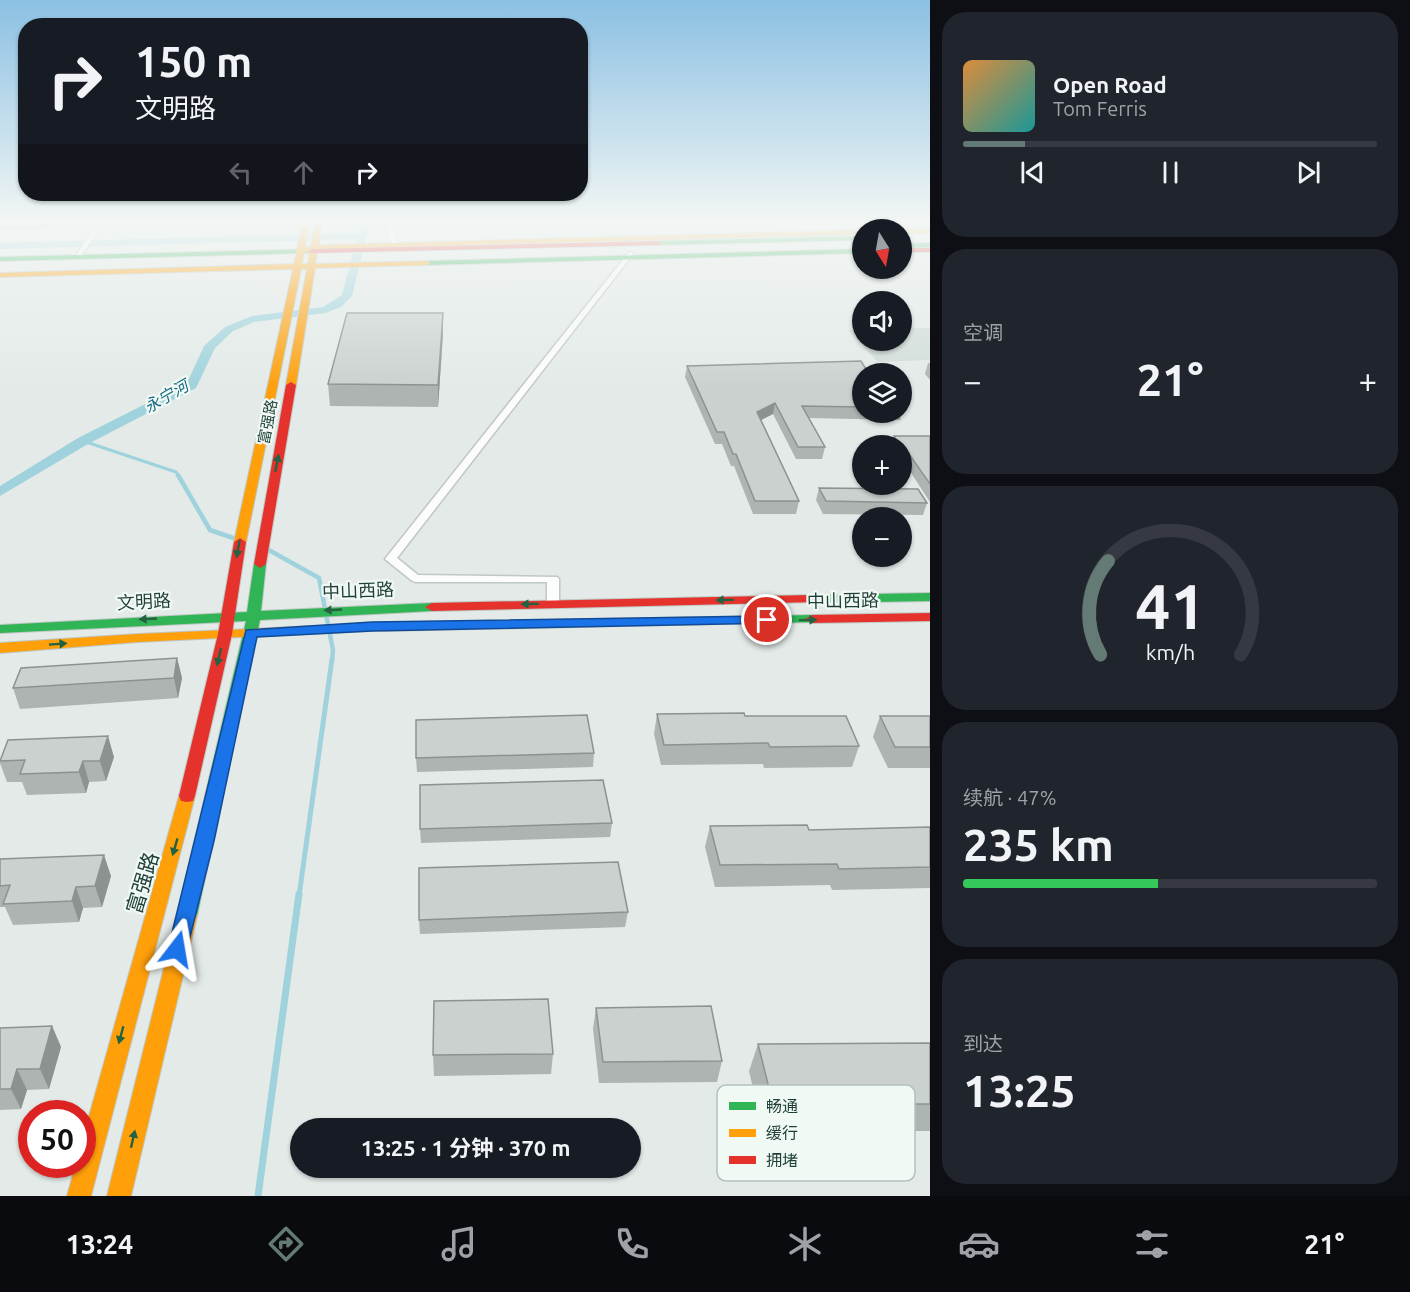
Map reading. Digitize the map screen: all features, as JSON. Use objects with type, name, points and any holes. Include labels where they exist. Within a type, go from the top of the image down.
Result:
[{"type":"main road","name":"富强路","points":[[79,1196],[137,976],[177,842],[225,634],[244,520],[290,305],[299,276]]},
{"type":"main road","name":"富强路","points":[[253,614],[266,521],[302,328],[306,276]]},
{"type":"main road","name":"中山西路","points":[[291,612],[553,603],[930,597]]},
{"type":"main road","name":"文明路","points":[[0,629],[291,612]]},
{"type":"main road","points":[[119,1196],[205,841],[251,633],[253,614]]},
{"type":"main road","name":"中山西路","points":[[289,631],[372,627],[930,617]]},
{"type":"main road","name":"文明路","points":[[0,648],[289,631]]},
{"type":"street","points":[[553,603],[553,579],[415,578],[391,559],[614,276]]},
{"type":"shaded area","points":[[912,328],[930,328],[930,360],[878,362],[868,351],[912,351]]},
{"type":"building","points":[[347,313],[443,313],[438,385],[328,384]]},
{"type":"building","points":[[861,361],[862,363],[852,363],[852,407],[802,406],[825,447],[798,447],[775,403],[757,412],[799,501],[755,501],[736,454],[733,454],[724,432],[717,432],[687,366]]},
{"type":"building","points":[[912,436],[930,436],[930,484],[912,458]]},
{"type":"building","points":[[819,488],[852,488],[852,495],[912,495],[912,489],[918,489],[927,503],[826,501]]},
{"type":"building","points":[[177,658],[174,678],[13,688],[21,668]]},
{"type":"building","points":[[744,713],[745,716],[846,716],[859,746],[770,747],[768,743],[664,745],[657,714]]},
{"type":"building","points":[[587,715],[594,753],[416,758],[416,720]]},
{"type":"building","points":[[880,716],[930,716],[930,747],[895,747]]},
{"type":"building","points":[[108,736],[100,761],[83,761],[79,772],[20,774],[25,760],[0,761],[8,740]]},
{"type":"building","points":[[603,780],[612,823],[420,829],[420,785]]},
{"type":"building","points":[[807,825],[809,830],[930,827],[930,867],[839,869],[837,864],[720,865],[710,826]]},
{"type":"building","points":[[104,855],[95,886],[76,887],[72,901],[3,904],[10,885],[0,886],[0,859]]},
{"type":"building","points":[[618,862],[628,912],[419,920],[419,868]]},
{"type":"building","points":[[548,999],[553,1054],[433,1055],[434,1001]]},
{"type":"building","points":[[711,1006],[722,1061],[603,1062],[596,1008]]},
{"type":"building","points":[[52,1026],[40,1069],[17,1069],[11,1089],[0,1089],[0,1028]]},
{"type":"building","points":[[930,1043],[930,1104],[915,1104],[915,1085],[768,1085],[758,1044]]},
{"type":"waterway","name":"永宁河","points":[[0,492],[83,441],[192,385],[210,346],[229,329],[252,319],[325,310],[337,305],[347,296],[352,276]]},
{"type":"waterway","points":[[83,441],[176,472],[179,477]]},
{"type":"waterway","points":[[178,475],[210,530],[236,539]]},
{"type":"waterway","points":[[267,549],[319,578],[333,650],[332,661]]},
{"type":"waterway","points":[[299,896],[332,659]]},
{"type":"waterway","points":[[258,1196],[299,894]]},
{"type":"traffic: fast","points":[[187,916],[251,633],[260,564]]},
{"type":"traffic: fast","points":[[813,599],[930,597]]},
{"type":"traffic: fast","points":[[0,629],[432,607]]},
{"type":"traffic: fast","points":[[383,627],[812,619]]},
{"type":"traffic: slow","points":[[240,542],[296,276]]},
{"type":"traffic: slow","points":[[291,385],[310,276]]},
{"type":"traffic: slow","points":[[0,648],[138,638],[383,627]]},
{"type":"traffic: slow","points":[[79,1196],[187,796]]},
{"type":"traffic: slow","points":[[119,1196],[187,916]]},
{"type":"traffic: jam","points":[[260,564],[291,385]]},
{"type":"traffic: jam","points":[[187,796],[225,634],[240,542]]},
{"type":"traffic: jam","points":[[432,607],[813,599]]},
{"type":"traffic: jam","points":[[812,619],[930,617]]},
{"type":"route","points":[[177,949],[205,841],[251,633],[372,627],[767,620]]}]
